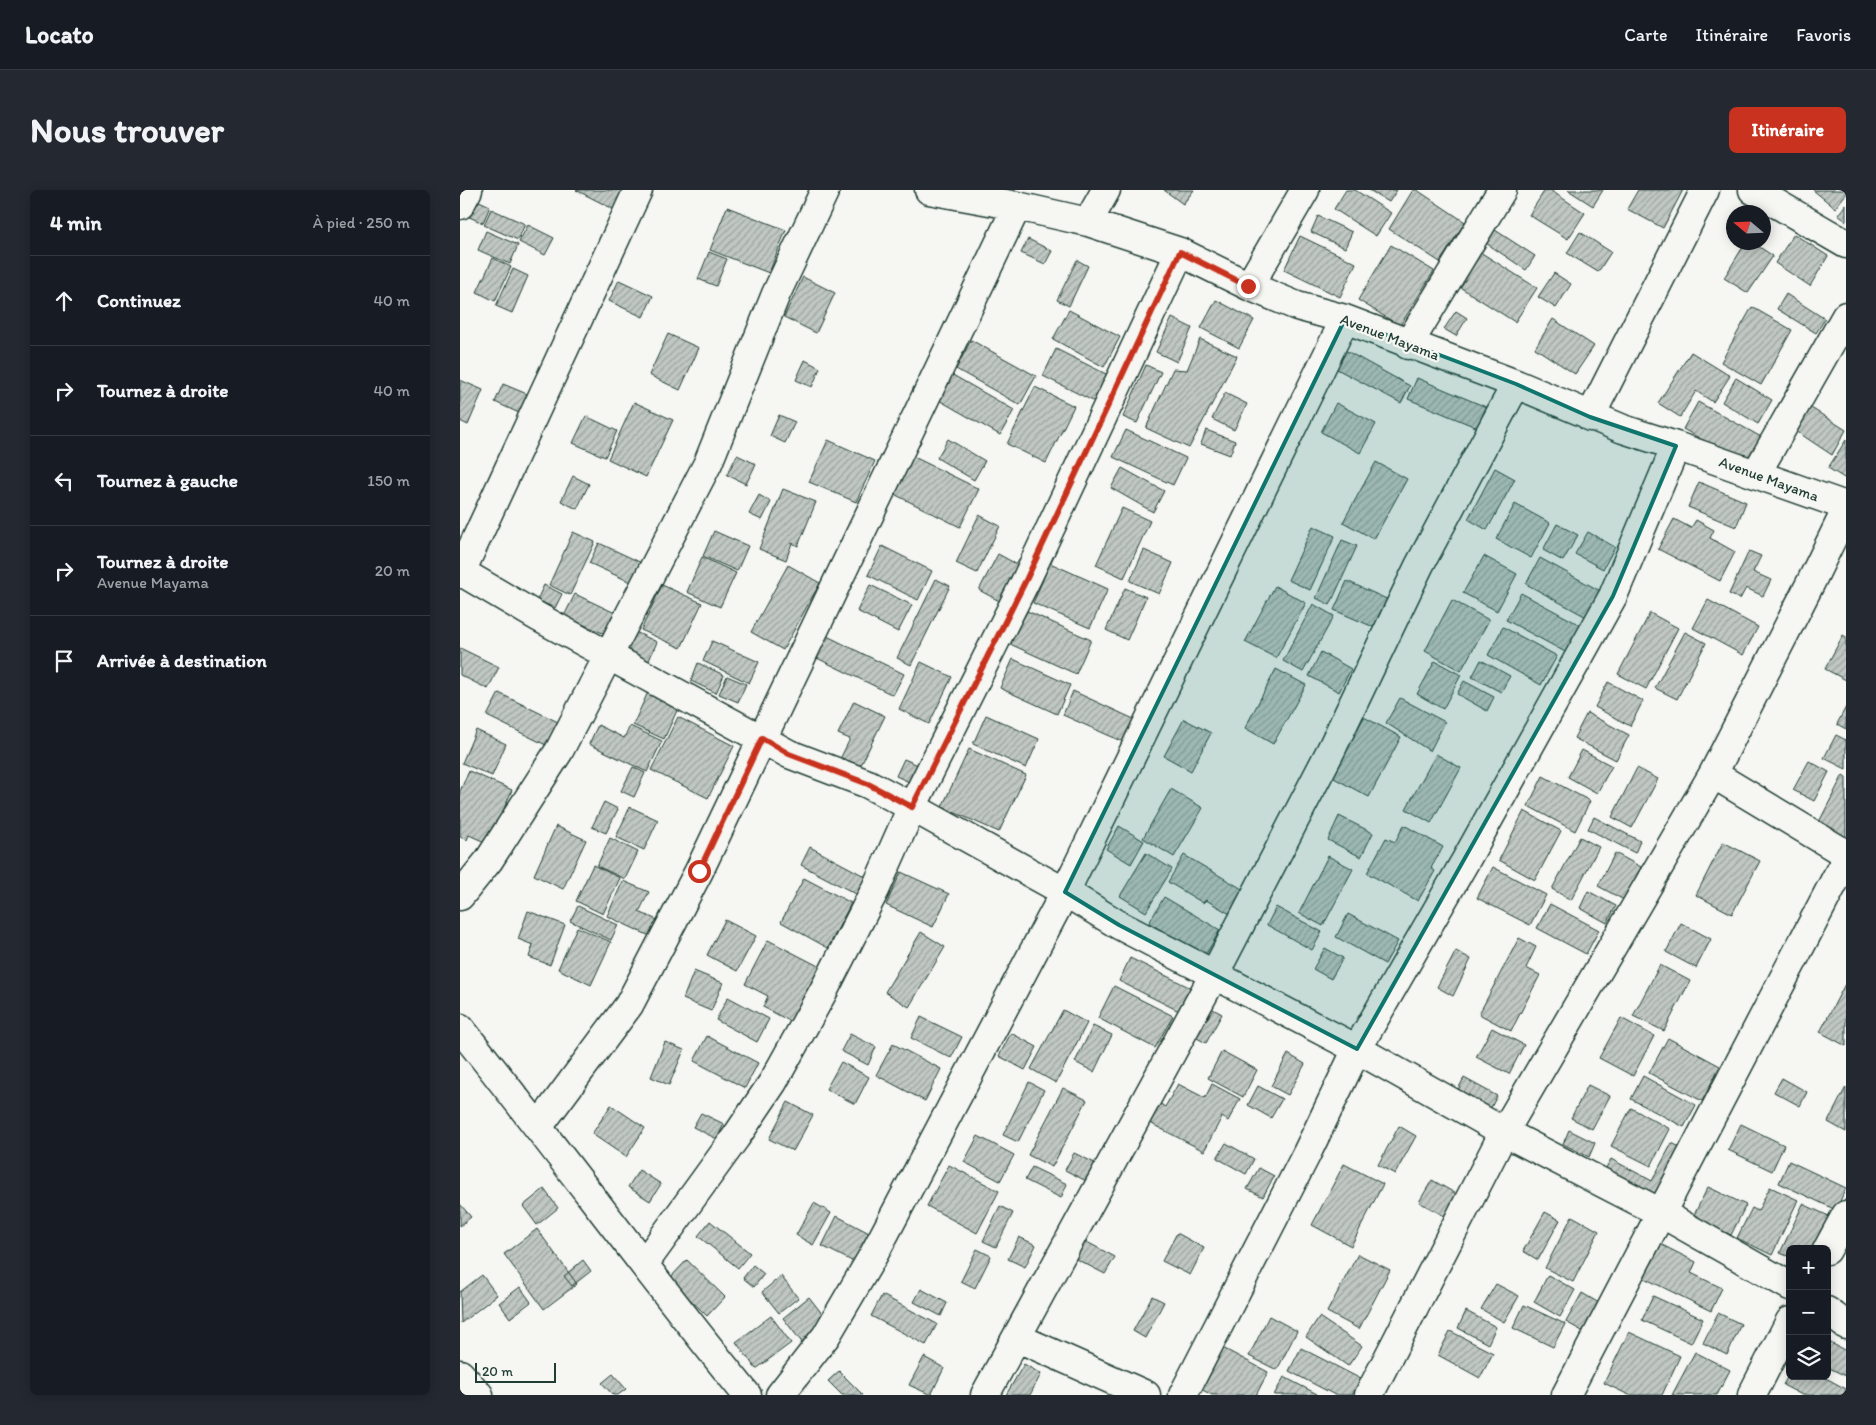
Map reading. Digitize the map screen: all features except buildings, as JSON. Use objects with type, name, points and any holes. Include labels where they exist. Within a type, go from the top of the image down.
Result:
[{"type":"street","points":[[460,204],[468,190]]},
{"type":"street","points":[[638,190],[460,572],[608,656],[789,754],[868,784],[912,807],[1065,892],[1119,925],[1357,1049],[1504,1132],[1661,1213],[1786,1284]]},
{"type":"street","points":[[460,896],[489,860],[559,751],[708,463],[776,294],[825,190]]},
{"type":"street","name":"Avenue Mayama","points":[[929,190],[1017,206],[1088,222],[1180,252],[1248,286],[1297,306],[1345,319],[1408,345],[1516,384],[1590,417],[1756,474],[1846,508]]},
{"type":"street","points":[[1088,222],[1106,190]]},
{"type":"street","points":[[1248,286],[1306,190]]},
{"type":"street","points":[[1408,345],[1502,190]]},
{"type":"street","points":[[1590,417],[1705,190]]},
{"type":"street","points":[[1753,190],[1846,244]]},
{"type":"street","points":[[539,1126],[629,1005],[699,871],[1017,206]]},
{"type":"street","points":[[644,1264],[736,1137],[772,1082],[824,990],[875,890],[912,807],[1027,578],[1180,252]]},
{"type":"street","points":[[1756,474],[1846,316]]},
{"type":"street","points":[[780,1395],[826,1336],[874,1254],[1065,892],[1345,319]]},
{"type":"street","points":[[985,1395],[1018,1338],[1214,975],[1332,750],[1419,566],[1516,384]]},
{"type":"street","points":[[1183,1395],[1306,1155],[1357,1049],[1467,858],[1613,596],[1676,446]]},
{"type":"street","points":[[1369,1395],[1392,1346],[1504,1132],[1712,774],[1810,584],[1846,508]]},
{"type":"street","points":[[1712,774],[1846,854]]},
{"type":"street","points":[[1566,1395],[1846,859]]},
{"type":"street","points":[[460,1028],[539,1126],[747,1395]]},
{"type":"street","points":[[1830,1245],[1846,1215]]},
{"type":"street","points":[[1831,1314],[1846,1326]]},
{"type":"street","points":[[1752,1395],[1786,1329]]},
{"type":"street","points":[[1018,1338],[1146,1395]]},
{"type":"street","points":[[460,1374],[479,1395]]},
{"type":"highlighted area","points":[[1345,319],[1516,384],[1590,417],[1676,446],[1613,596],[1357,1049],[1119,925],[1065,892]]},
{"type":"route","points":[[699,871],[762,738],[789,754],[868,784],[912,807],[1027,578],[1180,252],[1248,286]]}]
